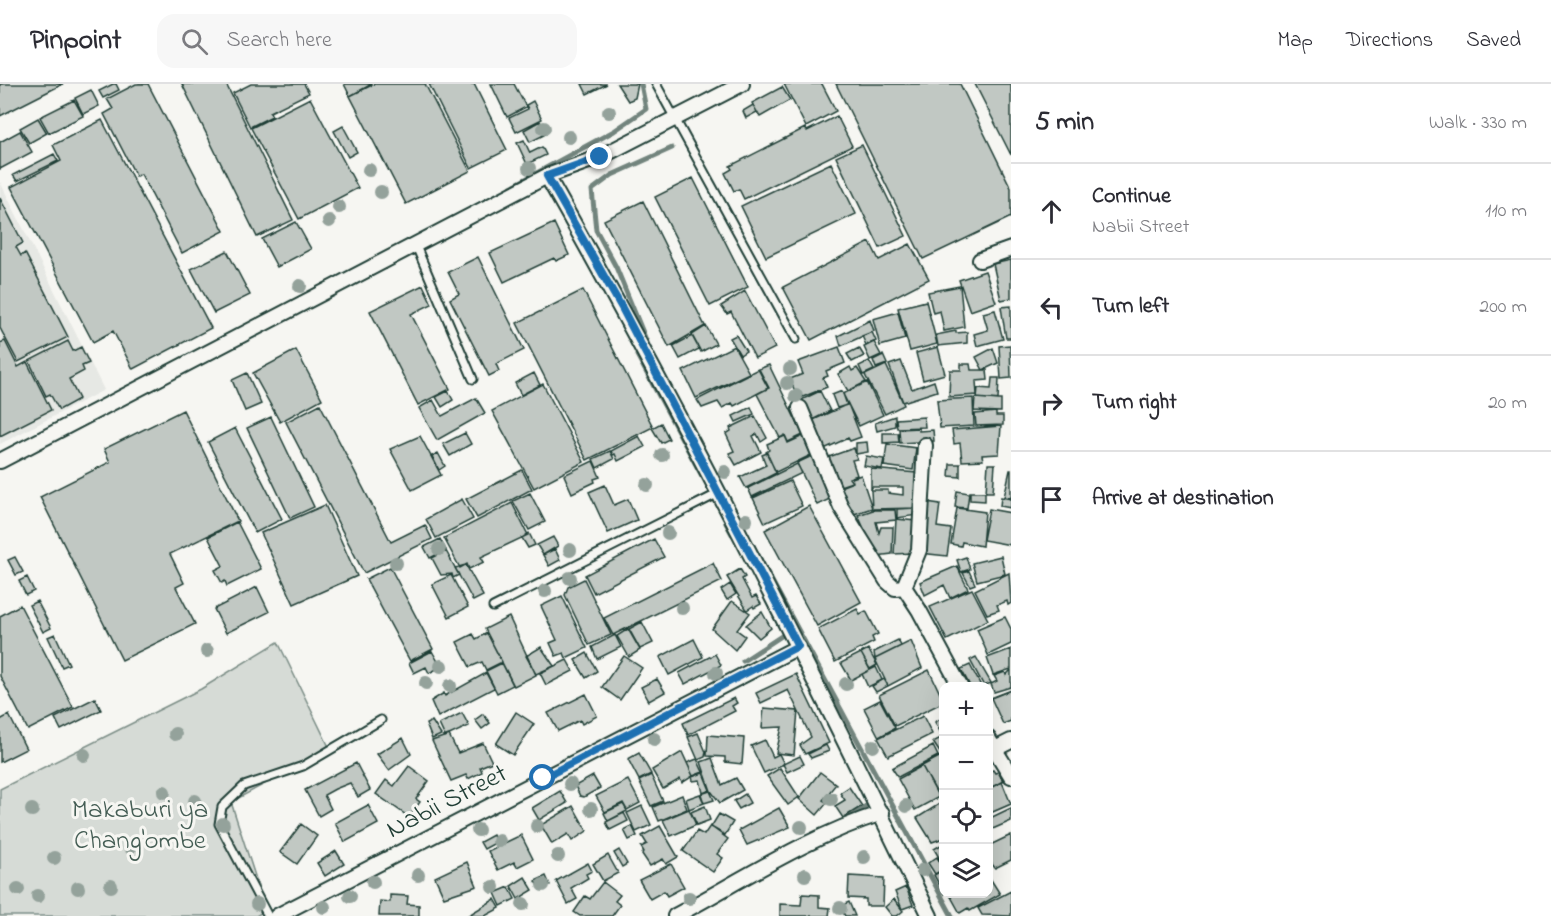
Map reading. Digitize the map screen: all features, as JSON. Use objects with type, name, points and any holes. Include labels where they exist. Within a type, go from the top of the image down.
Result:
[{"type":"street","points":[[0,461],[547,176],[600,157],[742,84]]},
{"type":"street","points":[[547,176],[622,308],[798,646],[882,813],[930,916]]},
{"type":"street","points":[[980,260],[1011,249]]},
{"type":"street","points":[[800,408],[842,507],[887,581],[895,588],[904,587]]},
{"type":"street","points":[[904,587],[919,550],[926,445]]},
{"type":"street","points":[[904,587],[920,610],[957,682]]},
{"type":"street","name":"Nabii Street","points":[[277,916],[798,646]]},
{"type":"street","points":[[993,743],[1011,741]]},
{"type":"street","points":[[993,745],[1011,776]]},
{"type":"street","points":[[675,916],[847,824],[882,813]]},
{"type":"lane","points":[[656,84],[796,339]]},
{"type":"lane","points":[[416,246],[473,380]]},
{"type":"lane","points":[[493,607],[718,493]]},
{"type":"lane","points":[[268,916],[219,824],[222,807],[244,786],[303,766],[381,720]]},
{"type":"shaded area","points":[[0,182],[104,390],[0,444]]},
{"type":"green space","name":"Makaburi ya Chang'ombe","points":[[278,642],[330,749],[231,802],[266,910],[256,916],[0,916],[0,789],[201,689]]},
{"type":"building","points":[[0,84],[63,84],[0,116]]},
{"type":"building","points":[[116,84],[119,90],[103,98],[99,91]]},
{"type":"building","points":[[136,84],[148,84],[224,231],[182,253],[141,174],[136,176],[104,114],[113,109],[107,99]]},
{"type":"building","points":[[182,84],[226,84],[293,220],[257,237]]},
{"type":"building","points":[[251,84],[304,84],[309,93],[270,112],[272,116],[250,127],[233,93]]},
{"type":"building","points":[[344,84],[372,84],[350,96]]},
{"type":"building","points":[[374,84],[425,84],[470,171],[406,204],[350,96]]},
{"type":"building","points":[[429,84],[474,84],[507,150],[471,168]]},
{"type":"building","points":[[491,84],[514,84],[526,107],[507,117]]},
{"type":"building","points":[[582,84],[607,84],[587,94]]},
{"type":"building","points":[[617,84],[638,84],[635,98],[628,101]]},
{"type":"building","points":[[784,84],[822,84],[836,111],[806,127]]},
{"type":"building","points":[[836,84],[960,84],[1011,188],[1011,217],[923,259]]},
{"type":"building","points":[[975,84],[1011,84],[1011,155]]},
{"type":"building","points":[[782,87],[790,100],[760,117],[752,103]]},
{"type":"building","points":[[91,90],[99,106],[83,114],[75,98]]},
{"type":"building","points":[[310,98],[358,188],[299,219],[251,128]]},
{"type":"building","points":[[74,100],[83,116],[49,133],[40,117]]},
{"type":"building","points":[[533,101],[542,119],[516,132],[509,118],[528,109],[526,105]]},
{"type":"building","points":[[753,105],[757,112],[746,118],[743,111]]},
{"type":"building","points":[[837,116],[852,146],[744,199],[739,189],[734,191],[725,173],[732,169],[730,166],[805,128],[807,131]]},
{"type":"building","points":[[38,118],[47,133],[29,143],[20,128]]},
{"type":"building","points":[[102,120],[211,328],[133,369],[113,331],[93,342],[11,187],[61,161],[53,145]]},
{"type":"building","points":[[540,121],[546,134],[530,142],[524,130]]},
{"type":"building","points":[[343,126],[357,152],[348,157],[334,131]]},
{"type":"building","points":[[20,131],[32,152],[0,169],[0,142]]},
{"type":"building","points":[[524,140],[530,153],[542,147],[546,155],[527,164],[517,143]]},
{"type":"building","points":[[862,145],[906,236],[880,248],[836,157]]},
{"type":"building","points":[[54,154],[58,161],[17,181],[13,175]]},
{"type":"building","points":[[831,163],[856,214],[766,257],[741,206]]},
{"type":"building","points":[[693,178],[748,287],[710,306],[655,197]]},
{"type":"building","points":[[0,198],[23,243],[16,247],[21,256],[25,253],[68,337],[18,362],[0,328]]},
{"type":"building","points":[[643,201],[705,326],[669,347],[604,220]]},
{"type":"building","points":[[296,222],[311,249],[277,267],[262,239]]},
{"type":"building","points":[[554,223],[569,255],[556,261],[554,258],[504,282],[490,253]]},
{"type":"building","points":[[870,242],[879,260],[910,244],[929,279],[811,340],[783,287]]},
{"type":"building","points":[[227,251],[250,295],[214,313],[191,269]]},
{"type":"building","points":[[478,257],[524,350],[496,364],[499,371],[489,376],[450,299],[459,294],[448,272]]},
{"type":"building","points":[[1011,260],[1011,298],[1001,300],[993,264]]},
{"type":"building","points":[[985,271],[996,302],[970,311],[959,280]]},
{"type":"building","points":[[423,285],[432,304],[411,314],[450,389],[418,405],[370,311]]},
{"type":"building","points":[[960,286],[964,327],[944,331],[940,311],[933,313],[928,292]]},
{"type":"building","points":[[583,290],[653,427],[587,460],[517,323]]},
{"type":"building","points":[[745,291],[775,348],[755,358],[731,312],[727,314],[721,306]]},
{"type":"building","points":[[926,301],[937,344],[910,351],[898,308]]},
{"type":"building","points":[[1011,306],[1011,338],[1006,338],[1001,307]]},
{"type":"building","points":[[995,310],[1003,339],[977,346],[974,334],[988,330],[983,313]]},
{"type":"building","points":[[898,312],[905,339],[880,346],[873,319]]},
{"type":"building","points":[[870,320],[874,331],[841,346],[838,336]]},
{"type":"building","points":[[706,326],[716,344],[701,352],[692,335]]},
{"type":"building","points":[[956,331],[956,333],[967,332],[967,343],[938,346],[936,335]]},
{"type":"building","points":[[872,332],[876,341],[866,345],[862,336]]},
{"type":"building","points":[[736,335],[746,351],[740,355],[730,338]]},
{"type":"building","points":[[692,336],[699,349],[680,359],[673,346]]},
{"type":"building","points":[[5,341],[18,367],[27,362],[51,410],[0,436],[0,343]]},
{"type":"building","points":[[68,341],[73,351],[81,347],[89,363],[82,366],[84,371],[69,379],[79,399],[59,410],[50,394],[46,396],[29,361]]},
{"type":"building","points":[[874,342],[881,355],[870,360],[864,347]]},
{"type":"building","points":[[1010,345],[1011,378],[1001,379],[999,346]]},
{"type":"building","points":[[734,346],[749,373],[696,398],[683,371]]},
{"type":"building","points":[[839,347],[845,363],[826,371],[828,376],[823,378],[827,387],[798,399],[790,379],[803,374],[798,362]]},
{"type":"building","points":[[938,347],[945,374],[923,380],[916,353]]},
{"type":"building","points":[[859,348],[864,356],[852,362],[847,354]]},
{"type":"building","points":[[993,348],[998,363],[983,370],[976,357]]},
{"type":"building","points":[[296,350],[322,399],[280,422],[253,373]]},
{"type":"building","points":[[883,355],[887,364],[876,368],[873,360]]},
{"type":"building","points":[[869,361],[874,370],[863,375],[859,366]]},
{"type":"building","points":[[901,361],[912,389],[934,381],[937,391],[903,402],[889,365]]},
{"type":"building","points":[[961,364],[970,364],[971,370],[987,370],[988,380],[976,381],[977,395],[949,397],[950,370],[961,370]]},
{"type":"building","points":[[769,365],[803,435],[788,442],[785,435],[780,438],[757,394],[769,388],[759,369]]},
{"type":"building","points":[[886,365],[904,405],[885,414],[865,375]]},
{"type":"building","points":[[850,367],[852,371],[857,368],[866,382],[848,391],[838,374]]},
{"type":"building","points":[[758,369],[768,388],[734,406],[732,403],[722,408],[718,402],[702,408],[697,400]]},
{"type":"building","points":[[247,373],[261,404],[245,411],[232,380]]},
{"type":"building","points":[[534,373],[540,385],[521,395],[515,383]]},
{"type":"building","points":[[992,378],[999,378],[998,400],[977,398],[978,388],[991,389]]},
{"type":"building","points":[[867,382],[883,415],[859,426],[843,394]]},
{"type":"building","points":[[543,384],[584,462],[534,488],[492,411]]},
{"type":"building","points":[[448,391],[453,400],[442,407],[436,397]]},
{"type":"building","points":[[820,391],[830,411],[810,421],[799,401]]},
{"type":"building","points":[[842,391],[847,405],[837,408],[832,395]]},
{"type":"building","points":[[476,398],[485,413],[437,440],[419,408],[433,400],[442,416]]},
{"type":"building","points":[[973,398],[974,426],[940,428],[937,400]]},
{"type":"building","points":[[975,398],[1001,400],[1001,412],[974,411]]},
{"type":"building","points":[[320,404],[391,542],[425,525],[432,539],[364,573],[286,422]]},
{"type":"building","points":[[848,404],[861,437],[850,441],[848,438],[824,449],[811,421]]},
{"type":"building","points":[[751,407],[754,414],[736,422],[733,416]]},
{"type":"building","points":[[183,410],[238,521],[170,554],[184,583],[176,587],[195,624],[122,660],[40,497],[110,462],[104,449]]},
{"type":"building","points":[[996,412],[996,416],[1003,416],[1003,425],[976,426],[975,414]]},
{"type":"building","points":[[755,416],[767,438],[761,442],[757,434],[753,436],[761,452],[736,465],[729,453],[734,451],[726,434],[731,431],[730,428]]},
{"type":"building","points":[[895,416],[895,426],[877,431],[875,423]]},
{"type":"building","points":[[271,417],[314,507],[290,518],[247,428]]},
{"type":"building","points":[[924,417],[925,427],[897,428],[896,419]]},
{"type":"building","points":[[661,423],[669,439],[661,443],[652,428]]},
{"type":"building","points":[[1001,426],[999,454],[982,455],[983,460],[962,461],[960,443],[954,444],[952,430]]},
{"type":"building","points":[[235,428],[282,519],[255,533],[208,442]]},
{"type":"building","points":[[919,428],[919,431],[933,430],[934,441],[900,443],[899,429]]},
{"type":"building","points":[[465,433],[471,444],[450,456],[443,444]]},
{"type":"building","points":[[883,433],[898,433],[899,442],[883,443]]},
{"type":"building","points":[[420,436],[441,475],[412,490],[390,449]]},
{"type":"building","points":[[639,436],[645,447],[618,461],[611,451]]},
{"type":"building","points":[[785,436],[788,443],[803,436],[811,455],[776,472],[766,452],[769,450],[767,444]]},
{"type":"building","points":[[867,442],[868,452],[856,454],[856,443]]},
{"type":"building","points":[[887,444],[916,448],[913,470],[884,466]]},
{"type":"building","points":[[854,448],[857,459],[852,460],[857,475],[849,478],[852,482],[840,486],[826,458]]},
{"type":"building","points":[[610,451],[614,459],[597,468],[593,459]]},
{"type":"building","points":[[438,453],[445,466],[439,470],[432,456]]},
{"type":"building","points":[[767,453],[776,473],[746,488],[740,477],[766,465],[762,455]]},
{"type":"building","points":[[812,456],[832,498],[817,505],[797,463]]},
{"type":"building","points":[[866,456],[884,459],[882,469],[864,466]]},
{"type":"building","points":[[593,461],[600,477],[594,479],[595,482],[572,493],[564,475]]},
{"type":"building","points":[[797,464],[802,473],[752,497],[748,488]]},
{"type":"building","points":[[950,464],[960,464],[960,477],[949,476]]},
{"type":"building","points":[[988,464],[995,464],[993,492],[986,492]]},
{"type":"building","points":[[871,469],[917,473],[918,508],[872,509],[871,490]],"holes":[[[872,487],[903,487],[903,495],[888,493],[888,490],[871,490]]]},
{"type":"building","points":[[522,470],[532,489],[477,518],[466,499]]},
{"type":"building","points":[[1011,470],[1011,498],[1004,497]]},
{"type":"building","points":[[861,475],[872,508],[854,514],[840,487],[853,482],[852,478]]},
{"type":"building","points":[[790,481],[802,506],[765,523],[753,498]]},
{"type":"building","points":[[605,485],[614,505],[628,499],[637,520],[608,533],[589,492]]},
{"type":"building","points":[[957,491],[969,493],[967,508],[955,507]]},
{"type":"building","points":[[970,492],[985,492],[985,501],[970,500]]},
{"type":"building","points":[[530,493],[545,522],[529,530],[513,501]]},
{"type":"building","points":[[1001,497],[1011,499],[1011,508],[1000,506]]},
{"type":"building","points":[[462,499],[473,519],[436,538],[426,519]]},
{"type":"building","points":[[927,502],[940,504],[937,527],[951,529],[947,556],[920,553]]},
{"type":"building","points":[[512,503],[528,535],[481,557],[484,562],[469,569],[467,564],[460,568],[444,538]]},
{"type":"building","points":[[325,505],[357,576],[294,604],[261,533]]},
{"type":"building","points":[[809,506],[861,602],[817,626],[765,530]]},
{"type":"building","points":[[916,508],[918,515],[897,518],[897,509]]},
{"type":"building","points":[[957,508],[985,512],[982,546],[962,542],[961,546],[951,544]]},
{"type":"building","points":[[989,509],[1011,513],[1011,545],[983,540]]},
{"type":"building","points":[[873,510],[895,510],[896,520],[876,522],[879,533],[881,527],[893,527],[892,554],[876,556],[858,515]]},
{"type":"building","points":[[896,519],[916,521],[913,553],[894,554]]},
{"type":"building","points":[[237,522],[261,569],[227,586],[225,581],[222,583],[215,570],[223,566],[208,537]]},
{"type":"building","points":[[529,533],[535,545],[528,548],[522,538]]},
{"type":"building","points":[[553,537],[558,546],[543,555],[537,545]]},
{"type":"building","points":[[440,539],[446,550],[430,558],[424,547]]},
{"type":"building","points":[[654,539],[664,557],[594,593],[585,575]]},
{"type":"building","points":[[555,549],[560,560],[549,566],[543,555]]},
{"type":"building","points":[[446,551],[459,575],[453,578],[452,574],[441,575],[432,558]]},
{"type":"building","points":[[1001,556],[1005,574],[977,581],[972,563]]},
{"type":"building","points":[[15,557],[23,572],[16,575],[8,560]]},
{"type":"building","points":[[966,557],[970,569],[961,572],[957,560]]},
{"type":"building","points":[[713,563],[722,581],[613,635],[604,618]]},
{"type":"building","points":[[466,565],[483,596],[473,601],[455,568]]},
{"type":"building","points":[[957,566],[968,589],[950,598],[944,585],[925,595],[920,582]]},
{"type":"building","points":[[390,567],[433,649],[410,661],[366,579]]},
{"type":"building","points":[[740,569],[745,577],[742,579],[752,598],[756,596],[761,604],[747,610],[727,577]]},
{"type":"building","points":[[969,571],[975,584],[970,586],[963,573]]},
{"type":"building","points":[[1009,573],[1011,603],[1008,605],[1007,601],[997,605],[999,610],[987,614],[975,590]]},
{"type":"building","points":[[451,575],[468,607],[449,617],[432,584]]},
{"type":"building","points":[[27,577],[34,591],[26,595],[19,581]]},
{"type":"building","points":[[584,579],[611,635],[589,645],[565,595],[568,587]]},
{"type":"building","points":[[730,584],[736,594],[727,600],[721,590]]},
{"type":"building","points":[[257,587],[269,612],[226,633],[214,609]]},
{"type":"building","points":[[972,589],[988,620],[947,640],[930,607]]},
{"type":"building","points":[[562,596],[587,648],[566,658],[564,653],[556,656],[550,643],[557,640],[541,606]]},
{"type":"building","points":[[37,601],[51,628],[43,632],[29,605]]},
{"type":"building","points":[[732,601],[750,613],[737,630],[745,636],[735,650],[712,629]]},
{"type":"building","points":[[20,605],[73,707],[28,730],[0,676],[0,616]]},
{"type":"building","points":[[857,609],[860,614],[866,611],[878,634],[872,637],[874,642],[835,662],[818,629]]},
{"type":"building","points":[[762,612],[771,628],[759,638],[746,625]]},
{"type":"building","points":[[509,617],[536,675],[514,686],[485,629]]},
{"type":"building","points":[[1005,617],[1011,629],[1011,644],[988,655],[977,629]]},
{"type":"building","points":[[642,622],[653,643],[640,649],[629,629]]},
{"type":"building","points":[[628,629],[640,650],[629,657],[617,636]]},
{"type":"building","points":[[487,633],[502,662],[486,670],[482,662],[470,667],[457,642],[473,634],[476,639]]},
{"type":"building","points":[[55,634],[69,664],[62,667],[48,637]]},
{"type":"building","points":[[615,635],[621,647],[597,659],[592,647]]},
{"type":"building","points":[[694,639],[703,657],[669,675],[660,657]]},
{"type":"building","points":[[898,640],[901,646],[875,659],[874,652]]},
{"type":"building","points":[[911,641],[922,668],[888,686],[875,659]]},
{"type":"building","points":[[541,647],[554,666],[536,674],[526,656]]},
{"type":"building","points":[[868,649],[877,665],[870,669],[861,653]]},
{"type":"building","points":[[1011,649],[1011,669],[993,675],[987,658]]},
{"type":"building","points":[[432,651],[441,667],[429,673],[426,667],[414,673],[409,663]]},
{"type":"building","points":[[587,653],[597,671],[586,678],[575,660]]},
{"type":"building","points":[[861,653],[870,670],[851,680],[841,663]]},
{"type":"building","points":[[715,654],[721,665],[685,684],[679,673]]},
{"type":"building","points":[[624,656],[642,668],[620,700],[602,687]]},
{"type":"building","points":[[976,657],[990,682],[982,682],[970,660]]},
{"type":"building","points":[[567,660],[573,671],[546,685],[540,673]]},
{"type":"building","points":[[502,663],[513,685],[497,693],[486,671]]},
{"type":"building","points":[[970,665],[979,682],[968,682],[961,669]]},
{"type":"building","points":[[876,667],[882,680],[868,687],[862,674]]},
{"type":"building","points":[[929,670],[939,691],[939,704],[895,726],[879,695]]},
{"type":"building","points":[[1011,670],[1011,687],[994,692],[993,683],[997,681],[994,676],[1005,672],[1006,675]]},
{"type":"building","points":[[486,673],[494,688],[438,717],[431,701],[444,693],[445,696]]},
{"type":"building","points":[[796,674],[829,743],[805,754],[800,745],[811,737],[788,690],[761,703],[756,693]]},
{"type":"building","points":[[657,679],[665,692],[649,701],[641,687]]},
{"type":"building","points":[[884,679],[888,686],[876,692],[872,686]]},
{"type":"building","points":[[1011,690],[1011,721],[1003,724],[993,697]]},
{"type":"building","points":[[586,694],[597,716],[582,724],[580,720],[558,731],[548,713]]},
{"type":"building","points":[[95,698],[101,710],[61,730],[55,718]]},
{"type":"building","points":[[734,698],[737,703],[732,706],[735,711],[688,735],[683,723]]},
{"type":"building","points":[[880,700],[895,728],[879,737],[864,708]]},
{"type":"building","points":[[764,708],[798,711],[794,755],[776,753],[782,727],[762,728]]},
{"type":"building","points":[[516,712],[534,724],[513,755],[496,744]]},
{"type":"building","points":[[462,713],[469,726],[445,737],[439,724]]},
{"type":"building","points":[[483,714],[490,723],[482,729],[475,720]]},
{"type":"building","points":[[9,715],[26,749],[0,762],[0,720]]},
{"type":"building","points":[[923,716],[932,734],[888,756],[878,738]]},
{"type":"building","points":[[432,721],[441,735],[432,739],[426,724]]},
{"type":"building","points":[[698,733],[706,752],[705,757],[698,760],[688,737]]},
{"type":"building","points":[[449,735],[458,753],[483,743],[492,762],[480,767],[482,772],[468,779],[466,775],[451,781],[432,741]]},
{"type":"building","points":[[708,735],[744,738],[742,764],[725,762],[725,757],[707,756]]},
{"type":"building","points":[[403,738],[411,754],[389,770],[377,754]]},
{"type":"building","points":[[939,739],[939,751],[933,742]]},
{"type":"building","points":[[765,740],[773,757],[779,754],[784,764],[764,773],[751,746]]},
{"type":"building","points":[[826,745],[829,751],[811,758],[808,754]]},
{"type":"building","points":[[933,746],[938,756],[898,777],[892,768]]},
{"type":"building","points":[[682,752],[693,776],[682,783],[680,779],[663,789],[652,770]]},
{"type":"building","points":[[639,753],[651,774],[639,780],[628,759]]},
{"type":"building","points":[[800,756],[804,764],[787,772],[783,764]]},
{"type":"building","points":[[939,757],[939,793],[937,794],[922,766]]},
{"type":"building","points":[[712,758],[722,785],[736,778],[743,790],[720,803],[711,791],[701,762]]},
{"type":"building","points":[[697,759],[703,772],[693,776],[687,763]]},
{"type":"building","points":[[356,763],[370,790],[358,797],[350,783],[335,789],[324,795],[331,809],[319,816],[305,790]]},
{"type":"building","points":[[409,766],[429,781],[416,799],[420,802],[409,817],[376,794],[386,780],[394,786]]},
{"type":"building","points":[[922,766],[939,797],[915,810],[898,779]]},
{"type":"building","points":[[780,768],[799,797],[788,805],[767,776]]},
{"type":"building","points":[[993,770],[995,773],[998,772],[1003,781],[993,786]]},
{"type":"building","points":[[820,772],[836,784],[823,800],[827,803],[817,815],[799,799]]},
{"type":"building","points":[[703,773],[710,790],[703,793],[700,780],[693,781],[692,777]]},
{"type":"building","points":[[651,775],[663,801],[651,806],[639,781]]},
{"type":"building","points":[[593,776],[600,788],[584,797],[580,796],[575,786]]},
{"type":"building","points":[[628,780],[640,803],[627,810],[623,803],[605,812],[596,796]]},
{"type":"building","points":[[1002,782],[1011,804],[993,812],[993,790],[993,786]]},
{"type":"building","points":[[849,787],[862,806],[843,818],[835,806],[845,800],[840,793]]},
{"type":"building","points":[[560,791],[567,803],[539,820],[532,808]]},
{"type":"building","points":[[710,791],[714,800],[704,803],[701,794]]},
{"type":"building","points":[[700,794],[704,803],[689,809],[686,799]]},
{"type":"building","points":[[745,794],[750,803],[739,809],[734,801]]},
{"type":"building","points":[[682,795],[687,809],[659,821],[653,807]]},
{"type":"building","points":[[623,804],[627,811],[608,821],[604,813]]},
{"type":"building","points":[[939,804],[939,840],[932,842],[917,818]]},
{"type":"building","points":[[368,805],[378,824],[345,842],[335,823]]},
{"type":"building","points":[[573,806],[587,831],[572,841],[568,834],[552,844],[541,825]]},
{"type":"building","points":[[642,806],[651,825],[636,832],[627,813]]},
{"type":"building","points":[[705,806],[710,820],[697,825],[691,812]]},
{"type":"building","points":[[779,808],[790,827],[747,845],[739,830]]},
{"type":"building","points":[[1011,808],[1011,821],[993,829],[993,817]]},
{"type":"building","points":[[689,809],[696,825],[671,836],[663,820]]},
{"type":"building","points":[[624,813],[628,821],[610,830],[606,822]]},
{"type":"building","points":[[719,814],[733,822],[725,835],[711,827]]},
{"type":"building","points":[[301,824],[317,836],[297,864],[280,852]]},
{"type":"building","points":[[632,826],[637,836],[629,840],[624,830]]},
{"type":"building","points":[[660,826],[678,857],[666,864],[663,859],[650,866],[642,854],[644,852],[641,847],[647,844],[642,836]]},
{"type":"building","points":[[710,826],[728,839],[717,854],[723,858],[713,872],[683,851],[697,831],[704,835]]},
{"type":"building","points":[[493,835],[497,842],[484,849],[480,842]]},
{"type":"building","points":[[521,835],[533,859],[517,867],[514,862],[498,870],[488,851]]},
{"type":"building","points":[[1011,835],[1011,860],[995,868],[993,865],[993,844]]},
{"type":"building","points":[[939,846],[939,858],[934,849]]},
{"type":"building","points":[[619,850],[627,864],[622,867],[614,853]]},
{"type":"building","points":[[336,851],[344,864],[325,876],[317,863]]},
{"type":"building","points":[[608,855],[618,873],[603,881],[593,864]]},
{"type":"building","points":[[937,857],[939,872],[935,874],[928,863]]},
{"type":"building","points":[[467,862],[477,886],[444,897],[435,877]]},
{"type":"building","points":[[588,863],[592,871],[586,874],[588,878],[571,888],[577,899],[568,904],[556,881]]},
{"type":"building","points":[[671,864],[684,887],[667,896],[664,891],[650,899],[639,880]]},
{"type":"building","points":[[939,872],[939,884],[934,875]]},
{"type":"building","points":[[546,876],[550,885],[540,890],[535,881]]},
{"type":"building","points":[[849,876],[884,878],[883,906],[866,906],[866,899],[848,898]]},
{"type":"building","points":[[525,877],[533,890],[518,899],[511,886]]},
{"type":"building","points":[[603,882],[620,895],[615,901],[620,905],[612,916],[580,916],[574,912],[585,896],[590,899]]},
{"type":"building","points":[[993,883],[1000,894],[993,898]]},
{"type":"building","points":[[509,887],[515,899],[501,906],[495,893]]},
{"type":"building","points":[[906,887],[913,905],[902,909],[895,892]]},
{"type":"building","points":[[1011,891],[1011,916],[982,915],[978,908]]},
{"type":"building","points":[[802,894],[819,895],[819,907],[830,908],[829,916],[780,916],[780,904],[801,905]]},
{"type":"building","points":[[390,895],[408,896],[407,904],[419,905],[419,916],[379,916],[380,901],[390,902]]},
{"type":"building","points":[[952,898],[993,898],[970,911],[968,908],[960,913]]},
{"type":"building","points":[[495,899],[500,908],[485,916],[467,916]]},
{"type":"building","points":[[894,899],[903,911],[897,916],[892,916],[885,907]]},
{"type":"building","points":[[849,902],[855,916],[845,916],[840,906]]},
{"type":"waterway","points":[[511,187],[614,131],[646,109],[641,84]]},
{"type":"waterway","points":[[648,345],[616,267],[596,230],[592,190],[612,175],[672,148]]},
{"type":"waterway","points":[[637,355],[702,476]]},
{"type":"waterway","points":[[726,523],[732,534]]},
{"type":"waterway","points":[[751,542],[952,916]]},
{"type":"waterway","points":[[743,661],[786,633],[784,629]]},
{"type":"waterway","points":[[846,819],[872,802]]},
{"type":"route","points":[[543,778],[798,646],[622,308],[547,176],[600,157]]}]
